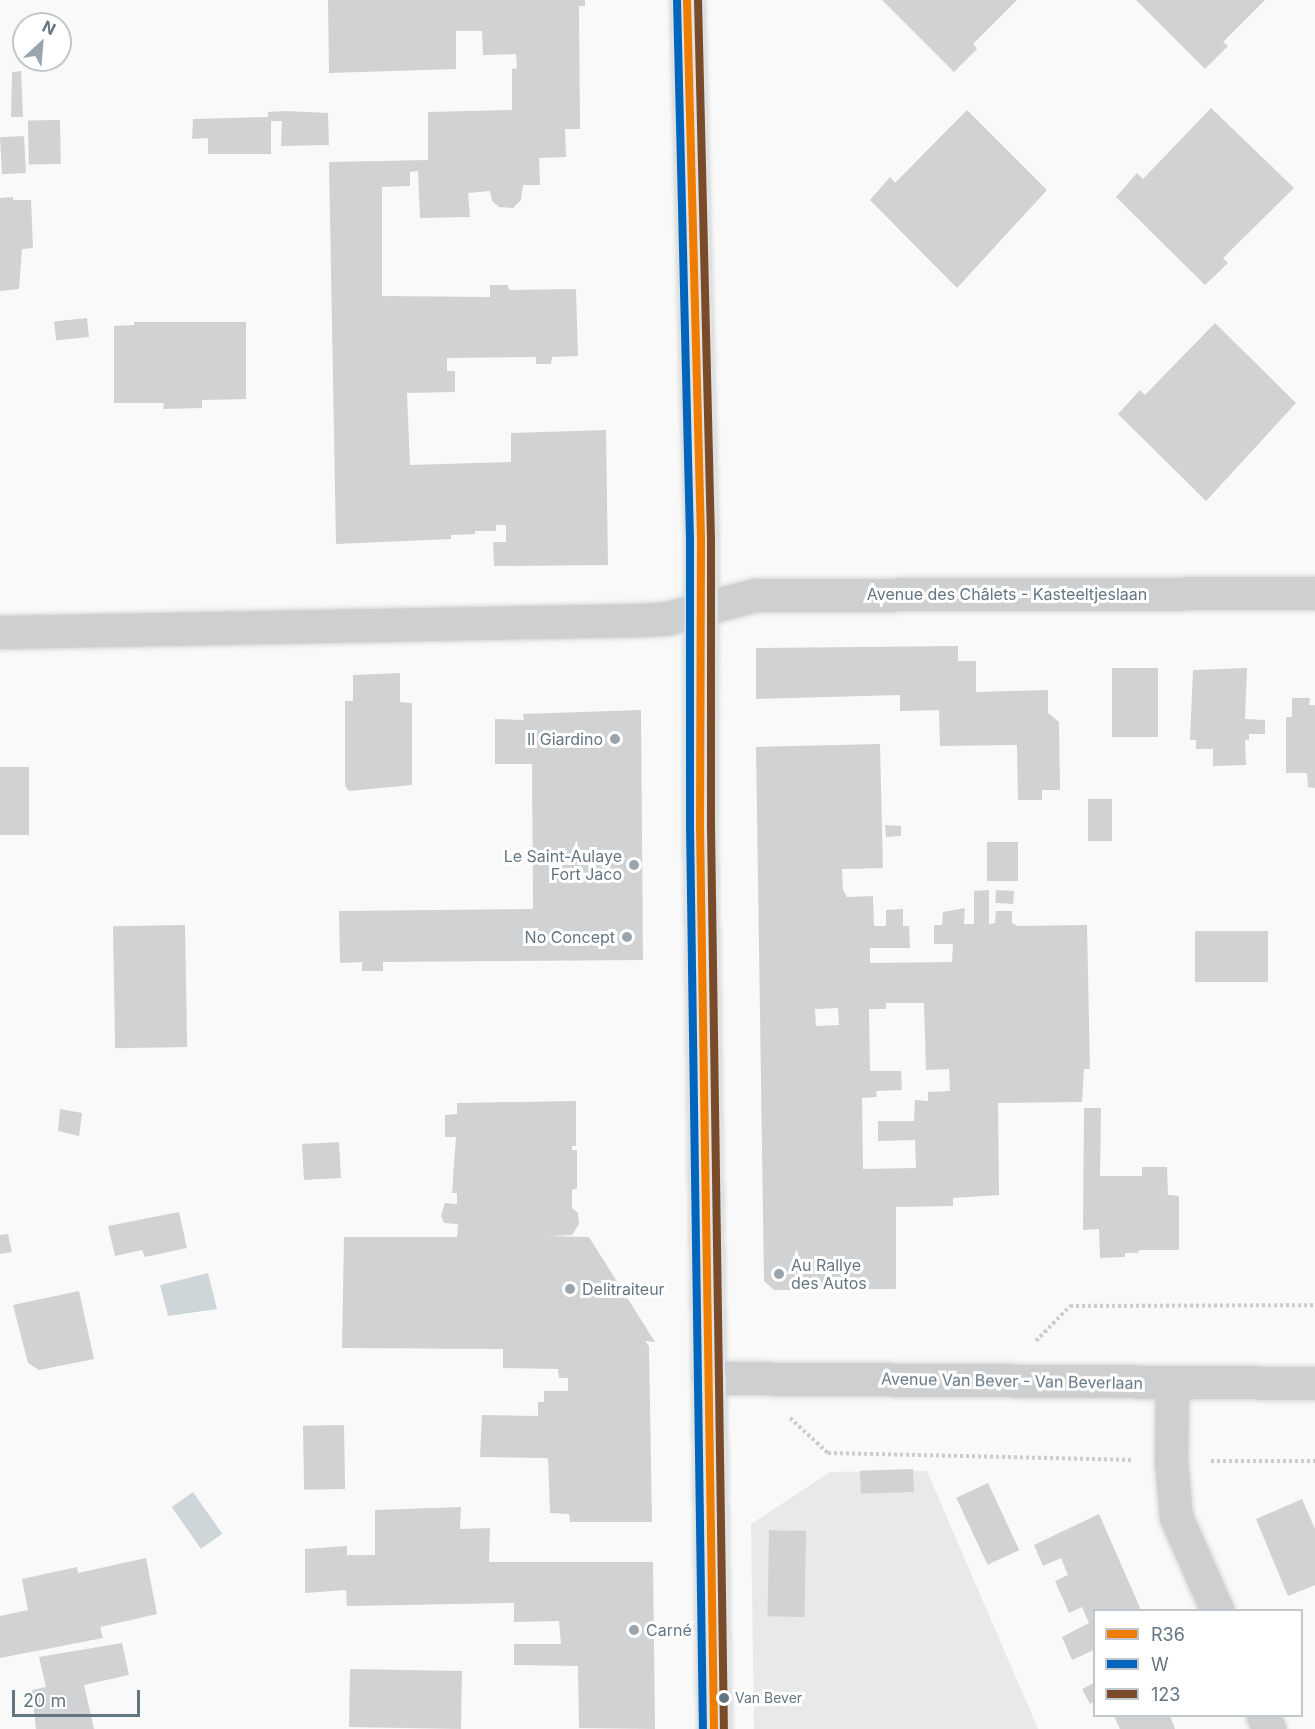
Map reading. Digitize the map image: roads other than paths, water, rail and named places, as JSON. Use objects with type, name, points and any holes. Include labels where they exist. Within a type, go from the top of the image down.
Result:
[{"type":"main road","points":[[687,0],[701,610],[700,826],[714,1729]]},
{"type":"street","name":"Avenue des Châlets - Kasteeltjeslaan","points":[[0,632],[642,620],[701,610],[755,594],[1315,593]]},
{"type":"street","name":"Avenue Van Bever - Van Beverlaan","points":[[708,1378],[1315,1383]]},
{"type":"street","points":[[1172,1383],[1171,1461],[1176,1517],[1216,1609]]},
{"type":"place","name":"Il Giardino","points":[[615,739]]},
{"type":"place","name":"Le Saint-Aulaye Fort Jaco","points":[[634,865]]},
{"type":"place","name":"No Concept","points":[[627,937]]},
{"type":"place","name":"Au Rallye des Autos","points":[[779,1274]]},
{"type":"place","name":"Delitraiteur","points":[[570,1289]]},
{"type":"place","name":"Carné","points":[[634,1630]]},
{"type":"place","name":"Van Bever","points":[[724,1698]]}]
